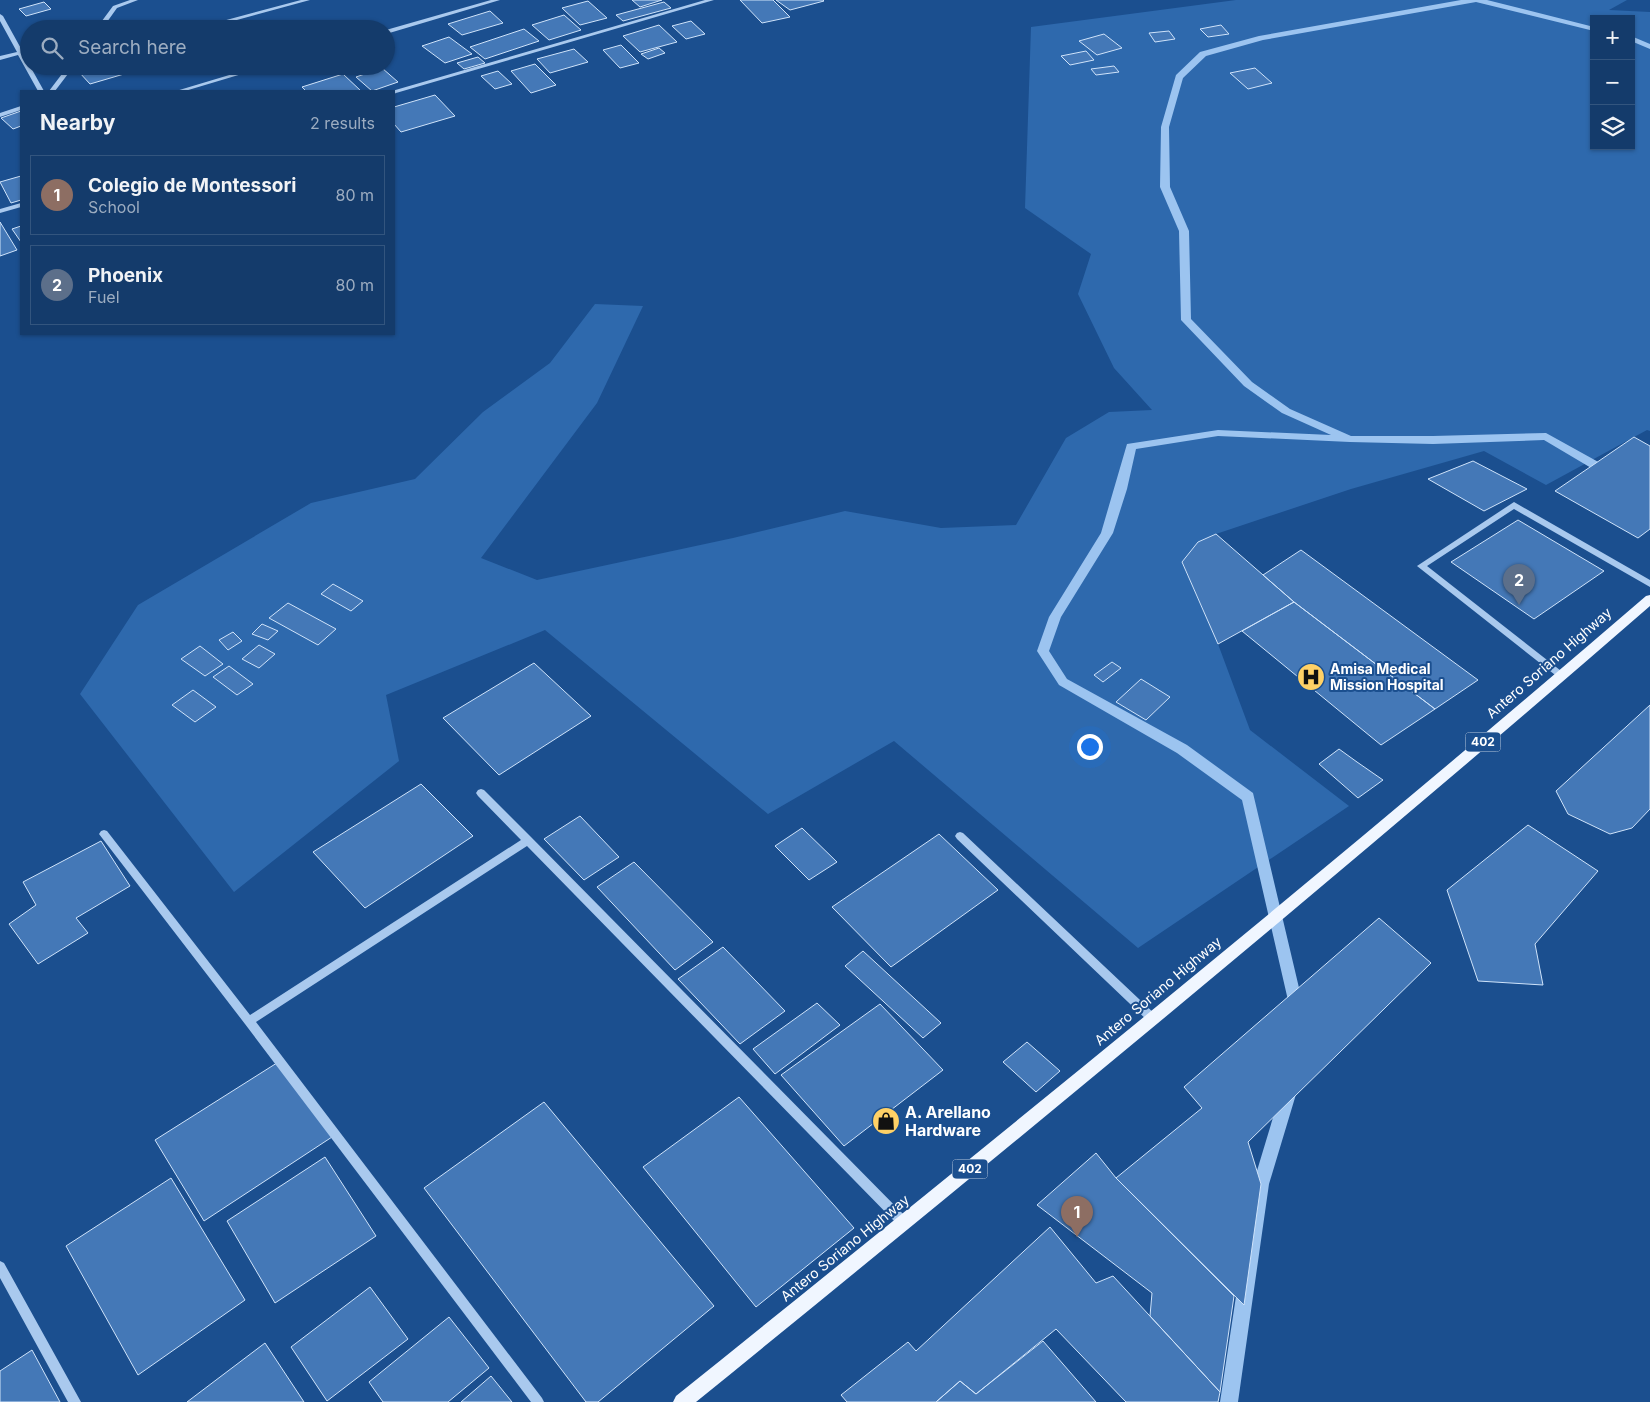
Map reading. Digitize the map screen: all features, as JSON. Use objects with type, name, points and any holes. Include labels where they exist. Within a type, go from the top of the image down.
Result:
[{"type":"main road","name":"Antero Soriano Highway","points":[[682,1402],[1153,1019],[1562,676],[1650,599]]},
{"type":"street","points":[[109,0],[115,7]]},
{"type":"street","points":[[105,20],[115,7],[135,0]]},
{"type":"street","points":[[230,20],[307,0]]},
{"type":"street","points":[[395,29],[497,0]]},
{"type":"street","points":[[395,92],[711,0]]},
{"type":"street","points":[[0,18],[20,53],[0,58]]},
{"type":"street","points":[[34,75],[41,90]]},
{"type":"street","points":[[53,90],[64,75]]},
{"type":"street","points":[[182,90],[235,75]]},
{"type":"street","points":[[0,115],[20,108]]},
{"type":"street","points":[[0,211],[20,205]]},
{"type":"street","points":[[1562,676],[1421,566],[1514,505],[1650,584]]},
{"type":"street","points":[[481,793],[904,1223]]},
{"type":"street","points":[[104,834],[249,1021],[538,1402]]},
{"type":"street","points":[[960,836],[1153,1019]]},
{"type":"street","points":[[249,1021],[528,840]]},
{"type":"street","points":[[0,1267],[75,1402]]},
{"type":"shaded area","points":[[1236,0],[1627,0],[1609,10],[1650,12],[1650,431],[1647,430],[1546,485],[1484,451],[1351,489],[1216,534],[1198,542],[1182,563],[1218,644],[1250,730],[1349,806],[1138,948],[894,741],[768,814],[545,630],[386,695],[399,761],[234,892],[80,694],[138,605],[311,503],[415,479],[483,412],[550,363],[595,304],[643,306],[597,403],[481,558],[537,580],[733,538],[845,511],[941,528],[1016,525],[1066,438],[1109,412],[1152,410],[1114,368],[1078,294],[1091,254],[1025,208],[1031,27]]},
{"type":"building","points":[[632,0],[662,0],[640,7]]},
{"type":"building","points":[[740,0],[773,0],[790,17],[762,23]]},
{"type":"building","points":[[776,0],[823,0],[824,1],[790,10]]},
{"type":"building","points":[[588,1],[607,18],[580,25],[562,8]]},
{"type":"building","points":[[44,2],[51,9],[26,16],[19,9]]},
{"type":"building","points":[[664,2],[671,8],[623,21],[616,15]]},
{"type":"building","points":[[490,11],[503,23],[462,35],[448,24]]},
{"type":"building","points":[[564,15],[581,30],[549,40],[532,25]]},
{"type":"building","points":[[691,21],[705,34],[686,39],[672,26]]},
{"type":"building","points":[[659,25],[677,42],[640,52],[623,36]]},
{"type":"building","points":[[1221,25],[1229,34],[1208,37],[1200,29]]},
{"type":"building","points":[[524,29],[539,41],[485,59],[470,47]]},
{"type":"building","points":[[1169,31],[1175,39],[1155,42],[1149,33]]},
{"type":"building","points":[[1104,34],[1122,48],[1097,55],[1079,41]]},
{"type":"building","points":[[449,37],[472,54],[445,63],[422,46]]},
{"type":"building","points":[[621,45],[639,63],[620,68],[603,50]]},
{"type":"building","points":[[659,48],[665,53],[648,59],[641,54]]},
{"type":"building","points":[[574,49],[588,62],[550,73],[537,59]]},
{"type":"building","points":[[1086,51],[1094,60],[1070,65],[1061,56]]},
{"type":"building","points":[[478,57],[485,63],[464,69],[457,63]]},
{"type":"building","points":[[535,64],[556,85],[531,93],[511,71]]},
{"type":"building","points":[[1114,66],[1119,72],[1096,75],[1091,69]]},
{"type":"building","points":[[1255,68],[1272,83],[1248,89],[1230,73]]},
{"type":"building","points":[[498,71],[512,84],[495,89],[481,76]]},
{"type":"building","points":[[82,75],[121,75],[90,84]]},
{"type":"building","points":[[344,75],[360,90],[305,90],[302,87]]},
{"type":"building","points":[[362,75],[390,75],[398,82],[371,90],[356,77]]},
{"type":"building","points":[[435,95],[455,116],[401,132],[395,125],[395,107]]},
{"type":"building","points":[[20,111],[20,126],[13,129],[1,118]]},
{"type":"building","points":[[20,176],[20,200],[11,203],[0,182]]},
{"type":"building","points":[[0,222],[17,250],[0,256]]},
{"type":"building","points":[[20,226],[20,241],[12,229]]},
{"type":"building","points":[[1634,437],[1650,446],[1650,529],[1638,538],[1555,491]]},
{"type":"building","points":[[1473,461],[1527,489],[1484,511],[1428,479]]},
{"type":"building","points":[[1518,520],[1604,571],[1534,619],[1451,562]]},
{"type":"building","points":[[1216,534],[1294,602],[1218,644],[1182,562],[1198,542]]},
{"type":"building","points":[[1301,550],[1478,680],[1435,709],[1294,602],[1263,575]]},
{"type":"building","points":[[333,584],[363,601],[351,611],[321,594]]},
{"type":"building","points":[[1294,602],[1435,709],[1381,745],[1242,631]]},
{"type":"building","points":[[288,603],[336,629],[318,645],[269,618]]},
{"type":"building","points":[[262,624],[278,631],[268,640],[252,634]]},
{"type":"building","points":[[233,632],[242,641],[228,650],[219,640]]},
{"type":"building","points":[[259,645],[275,654],[259,668],[242,659]]},
{"type":"building","points":[[200,646],[223,664],[205,676],[181,659]]},
{"type":"building","points":[[1112,662],[1121,668],[1103,682],[1094,675]]},
{"type":"building","points":[[534,663],[591,716],[499,775],[443,718]]},
{"type":"building","points":[[229,666],[253,684],[237,695],[213,677]]},
{"type":"building","points":[[1141,679],[1170,697],[1146,720],[1116,702]]},
{"type":"building","points":[[193,690],[216,707],[195,722],[172,705]]},
{"type":"building","points":[[1650,705],[1650,809],[1632,828],[1610,834],[1568,814],[1556,791]]},
{"type":"building","points":[[1339,749],[1383,780],[1358,798],[1319,764]]},
{"type":"building","points":[[421,784],[473,836],[365,908],[313,852]]},
{"type":"building","points":[[580,816],[619,857],[584,880],[544,839]]},
{"type":"building","points":[[1528,825],[1598,871],[1535,944],[1543,985],[1478,981],[1447,890]]},
{"type":"building","points":[[802,828],[837,862],[809,880],[775,846]]},
{"type":"building","points":[[939,834],[998,890],[891,967],[832,907]]},
{"type":"building","points":[[101,841],[130,886],[76,918],[88,933],[38,964],[9,924],[36,905],[23,882]]},
{"type":"building","points":[[634,862],[713,942],[675,970],[597,887]]},
{"type":"building","points":[[1379,918],[1431,963],[1248,1142],[1261,1184],[1244,1305],[1116,1178],[1202,1108],[1184,1087]]},
{"type":"building","points":[[723,947],[785,1011],[740,1044],[678,979]]},
{"type":"building","points":[[863,951],[941,1023],[923,1038],[845,966]]},
{"type":"building","points":[[817,1003],[840,1025],[775,1074],[753,1049]]},
{"type":"building","points":[[880,1004],[943,1070],[844,1146],[781,1075]]},
{"type":"building","points":[[1027,1042],[1060,1071],[1036,1092],[1003,1062]]},
{"type":"building","points":[[280,1061],[332,1137],[204,1221],[155,1140]]},
{"type":"building","points":[[739,1097],[854,1228],[756,1307],[643,1167]]},
{"type":"building","points":[[544,1102],[714,1306],[598,1402],[586,1402],[424,1188]]},
{"type":"building","points":[[1096,1153],[1116,1178],[1234,1296],[1220,1392],[1150,1316],[1152,1293],[1037,1205]]},
{"type":"building","points":[[325,1157],[376,1236],[275,1303],[227,1221]]},
{"type":"building","points":[[171,1178],[245,1300],[138,1375],[66,1246]]},
{"type":"building","points":[[1050,1227],[1096,1283],[1113,1276],[1220,1392],[1218,1402],[1126,1402],[1056,1329],[976,1394],[960,1381],[936,1402],[847,1402],[841,1395],[908,1342],[916,1351]]},
{"type":"building","points":[[370,1287],[408,1339],[327,1401],[291,1347]]},
{"type":"building","points":[[449,1317],[489,1368],[448,1402],[383,1402],[369,1382]]},
{"type":"building","points":[[1043,1341],[1096,1402],[936,1402],[960,1381],[976,1394]]},
{"type":"building","points":[[265,1343],[304,1402],[187,1402]]},
{"type":"building","points":[[32,1350],[60,1402],[0,1402],[0,1371]]},
{"type":"building","points":[[491,1376],[512,1402],[461,1402]]},
{"type":"waterway","points":[[1350,439],[1286,411],[1248,384],[1186,320],[1184,231],[1165,187],[1165,127],[1179,77],[1203,54],[1262,38],[1474,0]]},
{"type":"waterway","points":[[1478,0],[1590,28]]},
{"type":"waterway","points":[[1635,40],[1650,47]]},
{"type":"waterway","points":[[1297,1009],[1248,797],[1182,749],[1063,682],[1043,651],[1055,617],[1107,533],[1121,489],[1131,446],[1218,433],[1350,439]]},
{"type":"waterway","points":[[1350,439],[1433,440],[1546,436],[1607,472]]},
{"type":"waterway","points":[[1229,1402],[1261,1184],[1289,1091]]},
{"type":"place","name":"Phoenix","points":[[1519,605]]},
{"type":"place","name":"Amisa Medical Mission Hospital","points":[[1311,677]]},
{"type":"place","name":"A. Arellano Hardware","points":[[886,1121]]},
{"type":"place","name":"Colegio de Montessori","points":[[1077,1237]]}]
